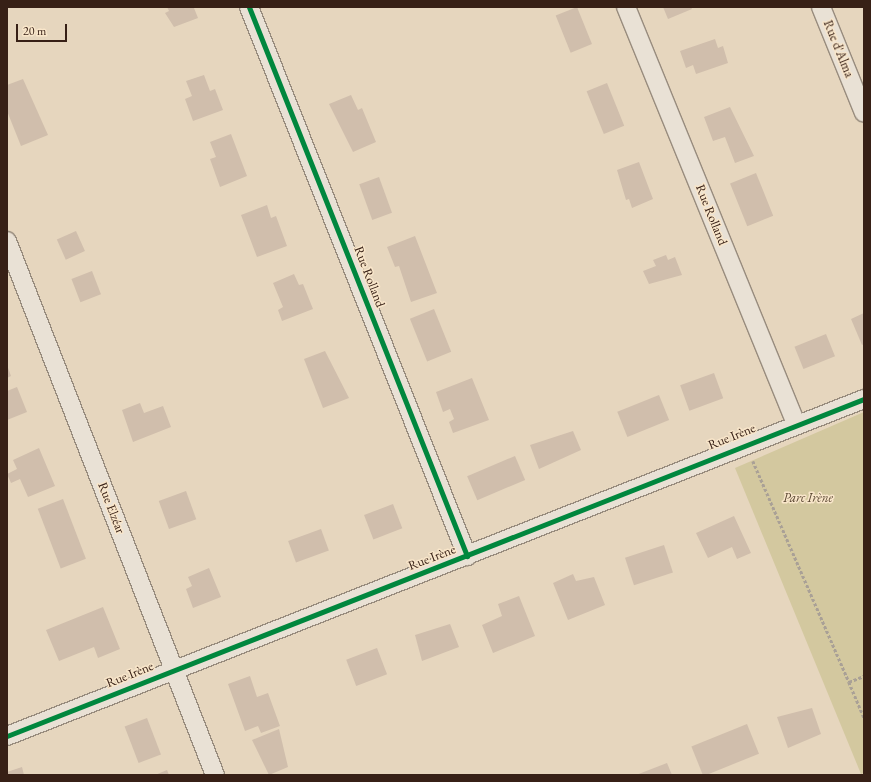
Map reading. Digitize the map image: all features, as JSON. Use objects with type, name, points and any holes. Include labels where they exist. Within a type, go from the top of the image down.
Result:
[{"type":"street","name":"Rue Rolland","points":[[250,7],[467,556]]},
{"type":"street","name":"Rue Rolland","points":[[626,7],[796,423]]},
{"type":"street","name":"Rue d'Alma","points":[[822,7],[864,113]]},
{"type":"street","name":"Rue Elzéar","points":[[7,241],[215,775]]},
{"type":"street","name":"Rue Irène","points":[[7,736],[174,669],[467,556],[796,423],[864,398]]},
{"type":"path","points":[[746,444],[864,718]]},
{"type":"path","points":[[848,682],[864,676]]},
{"type":"green space","name":"Parc Irène","points":[[864,412],[864,773],[861,774],[735,468]]},
{"type":"building","points":[[167,7],[197,7],[194,8],[198,18],[174,27],[165,13],[169,11]]},
{"type":"building","points":[[577,7],[592,44],[571,53],[556,16]]},
{"type":"building","points":[[663,7],[691,7],[692,9],[668,19]]},
{"type":"building","points":[[715,39],[718,48],[723,46],[728,63],[696,74],[693,65],[686,68],[680,51]]},
{"type":"building","points":[[204,75],[210,91],[215,89],[223,110],[193,121],[185,99],[192,96],[186,81]]},
{"type":"building","points":[[23,79],[48,135],[21,146],[7,111],[7,85]]},
{"type":"building","points":[[607,83],[624,126],[604,134],[587,91]]},
{"type":"building","points":[[351,95],[358,110],[362,108],[376,142],[353,152],[329,104]]},
{"type":"building","points":[[730,107],[754,156],[735,163],[725,137],[713,141],[704,117]]},
{"type":"building","points":[[231,134],[247,176],[220,187],[210,159],[216,157],[210,142]]},
{"type":"building","points":[[639,162],[653,199],[632,208],[629,199],[626,200],[617,170]]},
{"type":"building","points":[[756,173],[773,216],[747,226],[730,183]]},
{"type":"building","points":[[379,177],[392,213],[372,220],[359,184]]},
{"type":"building","points":[[267,205],[271,218],[276,216],[287,246],[257,257],[241,215]]},
{"type":"building","points":[[76,231],[85,251],[66,260],[57,240]]},
{"type":"building","points":[[415,236],[437,293],[411,302],[399,266],[395,267],[387,247]]},
{"type":"building","points":[[666,255],[668,260],[675,257],[682,275],[649,284],[643,271],[656,266],[653,260]]},
{"type":"building","points":[[92,271],[101,294],[80,302],[71,279]]},
{"type":"building","points":[[294,274],[299,285],[303,284],[313,309],[282,321],[278,310],[283,307],[273,283]]},
{"type":"building","points":[[434,309],[451,352],[427,361],[410,319]]},
{"type":"building","points":[[864,313],[864,344],[862,345],[851,319]]},
{"type":"building","points":[[826,334],[835,356],[803,369],[794,347]]},
{"type":"building","points":[[325,351],[349,398],[323,408],[304,359]]},
{"type":"building","points":[[7,365],[11,376],[7,378]]},
{"type":"building","points":[[714,373],[723,398],[689,411],[680,385]]},
{"type":"building","points":[[472,378],[489,420],[453,433],[449,422],[454,419],[450,409],[443,412],[436,392]]},
{"type":"building","points":[[17,387],[27,412],[7,420],[7,391]]},
{"type":"building","points":[[659,395],[669,420],[627,437],[617,412]]},
{"type":"building","points":[[140,403],[144,413],[163,406],[171,427],[133,442],[122,410]]},
{"type":"building","points":[[573,431],[581,450],[539,469],[530,445]]},
{"type":"building","points":[[39,448],[55,486],[28,497],[20,479],[11,483],[7,474],[17,469],[13,460]]},
{"type":"building","points":[[515,456],[525,480],[477,500],[467,476]]},
{"type":"building","points":[[186,491],[196,519],[169,529],[159,501]]},
{"type":"building","points":[[63,499],[86,559],[61,568],[38,509]]},
{"type":"building","points":[[393,504],[402,528],[373,539],[364,515]]},
{"type":"building","points":[[734,516],[751,553],[737,559],[732,547],[708,558],[696,533]]},
{"type":"building","points":[[321,529],[329,551],[296,563],[288,541]]},
{"type":"building","points":[[664,545],[673,573],[634,585],[625,558]]},
{"type":"building","points":[[209,568],[221,597],[193,608],[186,589],[192,586],[188,577]]},
{"type":"building","points":[[573,574],[576,581],[594,577],[605,605],[568,620],[553,583]]},
{"type":"building","points":[[519,596],[535,636],[493,653],[482,625],[502,616],[498,604]]},
{"type":"building","points":[[103,607],[120,649],[98,658],[94,647],[59,661],[46,630]]},
{"type":"building","points":[[450,624],[459,647],[422,661],[415,635]]},
{"type":"building","points":[[377,648],[387,674],[356,686],[346,660]]},
{"type":"building","points":[[250,676],[257,697],[268,693],[280,726],[261,733],[258,726],[245,731],[228,684]]},
{"type":"building","points":[[812,708],[821,734],[788,748],[777,717]]},
{"type":"building","points":[[147,718],[161,754],[139,763],[125,727]]},
{"type":"building","points":[[747,724],[759,754],[703,775],[691,746]]},
{"type":"building","points":[[279,729],[288,767],[269,775],[252,740]]},
{"type":"building","points":[[667,763],[672,775],[636,775]]},
{"type":"building","points":[[22,767],[24,775],[7,775],[7,772]]},
{"type":"building","points":[[167,770],[169,775],[155,775]]},
{"type":"cycle path","points":[[249,7],[467,556]]},
{"type":"cycle path","points":[[7,736],[864,399]]}]
